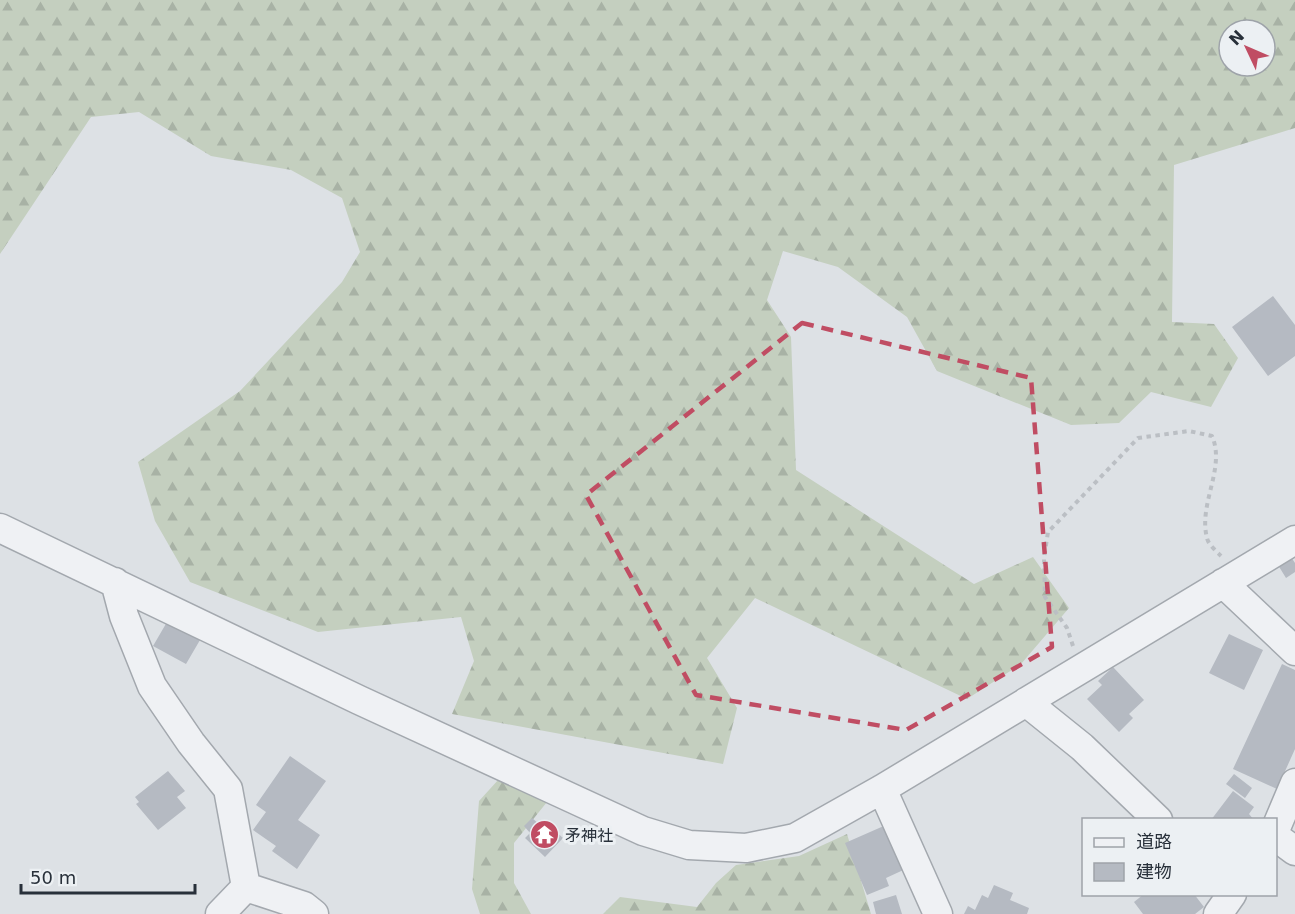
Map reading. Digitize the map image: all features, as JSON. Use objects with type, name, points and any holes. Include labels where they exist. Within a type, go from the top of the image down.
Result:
[{"type":"street","points":[[0,528],[358,700],[643,831],[689,845],[746,848],[795,838],[882,789],[1295,540]]},
{"type":"street","points":[[1230,579],[1295,651]]},
{"type":"street","points":[[115,582],[124,616],[152,686],[191,743],[228,789],[246,887]]},
{"type":"street","points":[[1026,702],[1082,747],[1157,818]]},
{"type":"street","points":[[1277,824],[1295,783]]},
{"type":"street","points":[[882,789],[938,914]]},
{"type":"street","points":[[1277,838],[1295,851]]},
{"type":"street","points":[[220,914],[246,887]]},
{"type":"street","points":[[246,887],[304,906],[314,914]]},
{"type":"path","points":[[1081,669],[1066,628],[1045,597],[1044,558],[1048,532],[1138,438],[1189,431],[1212,436],[1218,449],[1206,520],[1207,540],[1230,579]]},
{"type":"highlighted area","points":[[802,323],[1031,378],[1052,647],[906,730],[696,695],[586,495]]},
{"type":"green space","points":[[0,0],[1295,0],[1295,128],[1174,165],[1172,322],[1214,324],[1238,358],[1211,407],[1151,392],[1119,423],[1071,425],[937,371],[907,317],[838,267],[783,251],[767,300],[791,337],[796,470],[974,584],[1033,557],[1069,608],[1021,664],[967,699],[755,598],[707,658],[737,708],[723,764],[452,714],[474,661],[461,617],[318,632],[190,582],[155,521],[138,462],[240,391],[342,282],[360,252],[342,198],[291,170],[211,156],[139,112],[91,117],[0,254]]},
{"type":"green space","points":[[499,779],[547,802],[514,843],[514,883],[531,914],[480,914],[472,889],[479,801]]},
{"type":"green space","points":[[847,834],[871,914],[603,914],[620,897],[697,907],[716,883],[736,865],[799,856]]},
{"type":"building","points":[[1273,296],[1295,325],[1295,356],[1268,376],[1232,327]]},
{"type":"building","points":[[1291,557],[1295,563],[1295,572],[1286,578],[1278,565]]},
{"type":"building","points":[[167,622],[200,640],[186,664],[153,646]]},
{"type":"building","points":[[1229,634],[1263,650],[1244,690],[1209,673]]},
{"type":"building","points":[[1282,664],[1295,670],[1295,749],[1277,789],[1233,769]]},
{"type":"building","points":[[1113,667],[1144,700],[1129,714],[1133,718],[1119,732],[1087,699],[1102,685],[1098,681]]},
{"type":"building","points":[[290,756],[326,781],[298,820],[320,835],[297,869],[272,851],[276,846],[253,830],[266,812],[256,805]]},
{"type":"building","points":[[168,771],[185,791],[177,797],[186,808],[158,830],[136,804],[139,802],[135,797]]},
{"type":"building","points":[[1234,774],[1252,788],[1245,798],[1226,784]]},
{"type":"building","points":[[1233,791],[1254,807],[1249,814],[1252,818],[1213,818]]},
{"type":"building","name":"矛神社","points":[[532,818],[539,824],[543,820],[563,838],[545,857],[525,838],[530,833],[524,826]]},
{"type":"building","points":[[886,825],[912,866],[886,878],[889,886],[867,895],[845,843]]},
{"type":"building","points":[[994,885],[1013,893],[1010,900],[1029,908],[1027,914],[964,914],[968,906],[975,910],[982,895],[988,898]]},
{"type":"building","points":[[896,895],[902,914],[876,914],[873,902]]},
{"type":"building","points":[[1142,896],[1196,896],[1204,907],[1195,914],[1143,914],[1134,902]]},
{"type":"place","name":"矛神社","points":[[544,835]]}]
